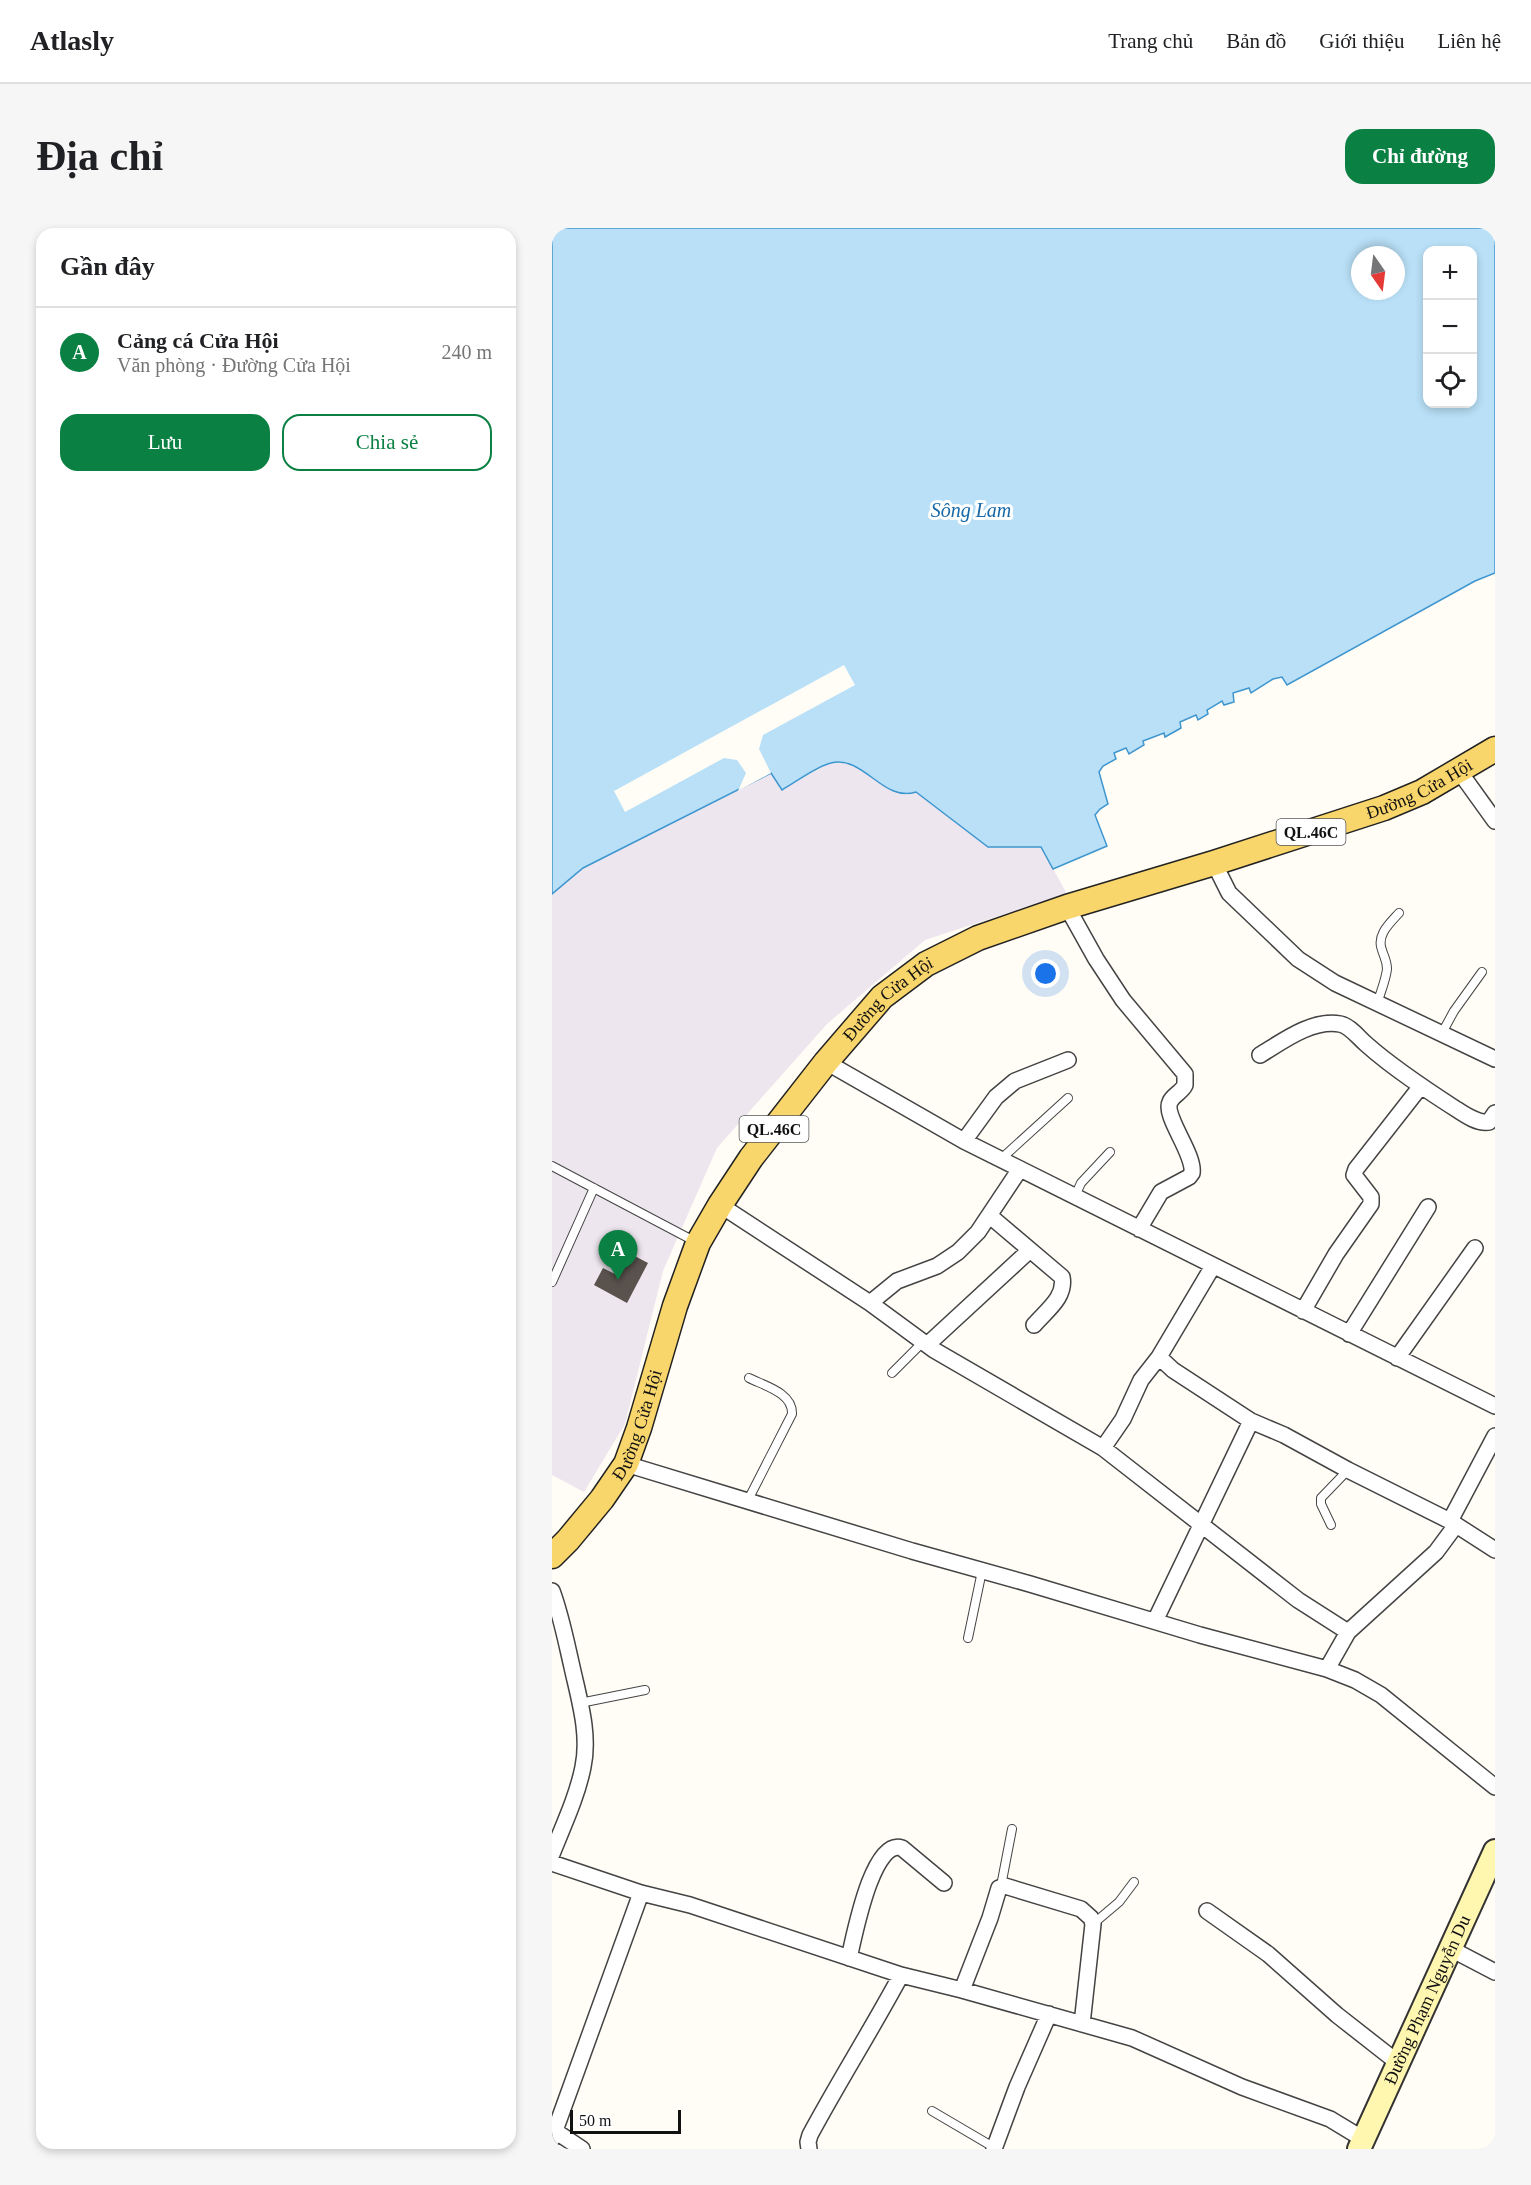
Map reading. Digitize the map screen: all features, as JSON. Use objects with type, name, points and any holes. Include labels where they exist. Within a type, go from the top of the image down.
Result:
[{"type":"main road","name":"Đường Cửa Hội","points":[[560,1548],[620,1472],[639,1428],[675,1306],[698,1243],[720,1205],[751,1158],[826,1062],[882,997],[926,964],[978,938],[1072,906],[1384,808],[1422,792],[1495,749]]},
{"type":"main road","name":"Đường Phạm Nguyễn Du","points":[[1361,2144],[1495,1851]]},
{"type":"street","points":[[1459,771],[1495,821]]},
{"type":"street","points":[[1214,863],[1229,893],[1298,959],[1335,983],[1378,1001],[1495,1059]]},
{"type":"street","points":[[1072,906],[1096,959],[1123,1000],[1185,1074],[1185,1084],[1170,1100],[1169,1111],[1191,1162],[1192,1173],[1189,1177],[1161,1192],[1139,1229]]},
{"type":"street","points":[[1260,1055],[1307,1029],[1339,1024],[1347,1026],[1376,1053],[1464,1114],[1482,1123],[1489,1122],[1495,1113]]},
{"type":"street","points":[[964,1141],[996,1096],[1015,1081],[1068,1060]]},
{"type":"street","points":[[826,1062],[964,1141],[1495,1407]]},
{"type":"street","points":[[1303,1311],[1336,1254],[1371,1204],[1371,1197],[1354,1175],[1356,1169],[1422,1086]]},
{"type":"street","points":[[870,1303],[897,1281],[937,1266],[958,1252],[990,1216],[1020,1169]]},
{"type":"street","points":[[720,1205],[870,1303],[925,1344],[1103,1448],[1298,1600],[1348,1632]]},
{"type":"street","points":[[1349,1334],[1428,1207]]},
{"type":"street","points":[[990,1216],[1062,1277],[1064,1286],[1060,1295],[1034,1324]]},
{"type":"street","points":[[1397,1358],[1475,1248]]},
{"type":"street","points":[[925,1344],[1030,1250]]},
{"type":"street","points":[[1103,1448],[1123,1419],[1141,1380],[1158,1357],[1213,1266]]},
{"type":"street","points":[[1158,1357],[1206,1393],[1251,1421],[1284,1435],[1453,1523],[1495,1550]]},
{"type":"street","points":[[1155,1621],[1251,1421]]},
{"type":"street","points":[[1327,1669],[1348,1632],[1436,1552],[1453,1523],[1495,1436]]},
{"type":"street","points":[[620,1472],[748,1500],[1200,1635],[1327,1669],[1355,1680],[1382,1695],[1495,1787]]},
{"type":"street","points":[[552,1591],[565,1635],[580,1703],[586,1746],[578,1790],[552,1854]]},
{"type":"street","points":[[849,1958],[864,1895],[881,1858],[890,1848],[896,1846],[902,1848],[944,1882]]},
{"type":"street","points":[[552,1863],[641,1893],[690,1905],[901,1975],[1132,2038],[1242,2087],[1330,2119],[1361,2144]]},
{"type":"street","points":[[962,1990],[1001,1886],[1081,1910],[1091,1918],[1093,1924],[1082,2024]]},
{"type":"street","points":[[582,2149],[553,2132],[641,1893]]},
{"type":"street","points":[[1207,1911],[1268,1954],[1338,2015],[1398,2062]]},
{"type":"street","points":[[1451,1949],[1495,1972]]},
{"type":"street","points":[[809,2149],[810,2135],[901,1975]]},
{"type":"street","points":[[996,2148],[1021,2077],[1049,2014]]},
{"type":"lane","points":[[1378,1001],[1387,972],[1387,961],[1381,947],[1382,936],[1386,927],[1399,913]]},
{"type":"lane","points":[[1442,1033],[1454,1011],[1482,972]]},
{"type":"lane","points":[[1001,1160],[1068,1098]]},
{"type":"lane","points":[[1075,1196],[1081,1183],[1110,1152]]},
{"type":"lane","points":[[552,1166],[698,1243]]},
{"type":"lane","points":[[552,1282],[554,1271],[594,1188]]},
{"type":"lane","points":[[892,1373],[925,1344]]},
{"type":"lane","points":[[748,1500],[792,1414],[790,1401],[783,1395],[749,1378]]},
{"type":"lane","points":[[1331,1525],[1321,1504],[1321,1498],[1348,1470]]},
{"type":"lane","points":[[968,1638],[982,1571]]},
{"type":"lane","points":[[580,1703],[645,1690]]},
{"type":"lane","points":[[1001,1886],[1012,1829]]},
{"type":"lane","points":[[1093,1924],[1119,1902],[1134,1882]]},
{"type":"lane","points":[[932,2111],[996,2148]]},
{"type":"shaded area","points":[[844,762],[906,795],[916,792],[988,847],[1041,847],[1067,894],[925,940],[827,1024],[717,1148],[663,1271],[625,1424],[584,1492],[552,1475],[552,894],[582,868],[771,773],[782,789],[830,763]]},
{"type":"water","name":"Sông Lam","points":[[552,228],[1495,228],[1495,573],[1475,581],[1287,685],[1282,677],[1273,679],[1251,693],[1249,688],[1233,693],[1234,702],[1224,705],[1222,701],[1207,710],[1208,714],[1198,720],[1196,715],[1180,722],[1181,728],[1165,737],[1164,733],[1143,741],[1144,745],[1129,754],[1126,748],[1114,753],[1116,759],[1103,766],[1099,772],[1108,804],[1095,815],[1107,846],[1053,869],[1041,847],[988,847],[916,792],[904,794],[893,791],[854,766],[843,762],[819,767],[782,790],[771,773],[583,868],[552,894]]},
{"type":"pier","points":[[844,665],[855,685],[763,735],[759,749],[771,773],[738,791],[746,773],[737,760],[724,758],[625,812],[614,791]]},
{"type":"building","points":[[629,1253],[648,1263],[627,1303],[594,1285],[603,1268],[617,1275]]},
{"type":"place","name":"Cảng cá Cửa Hội","points":[[618,1280]]}]
